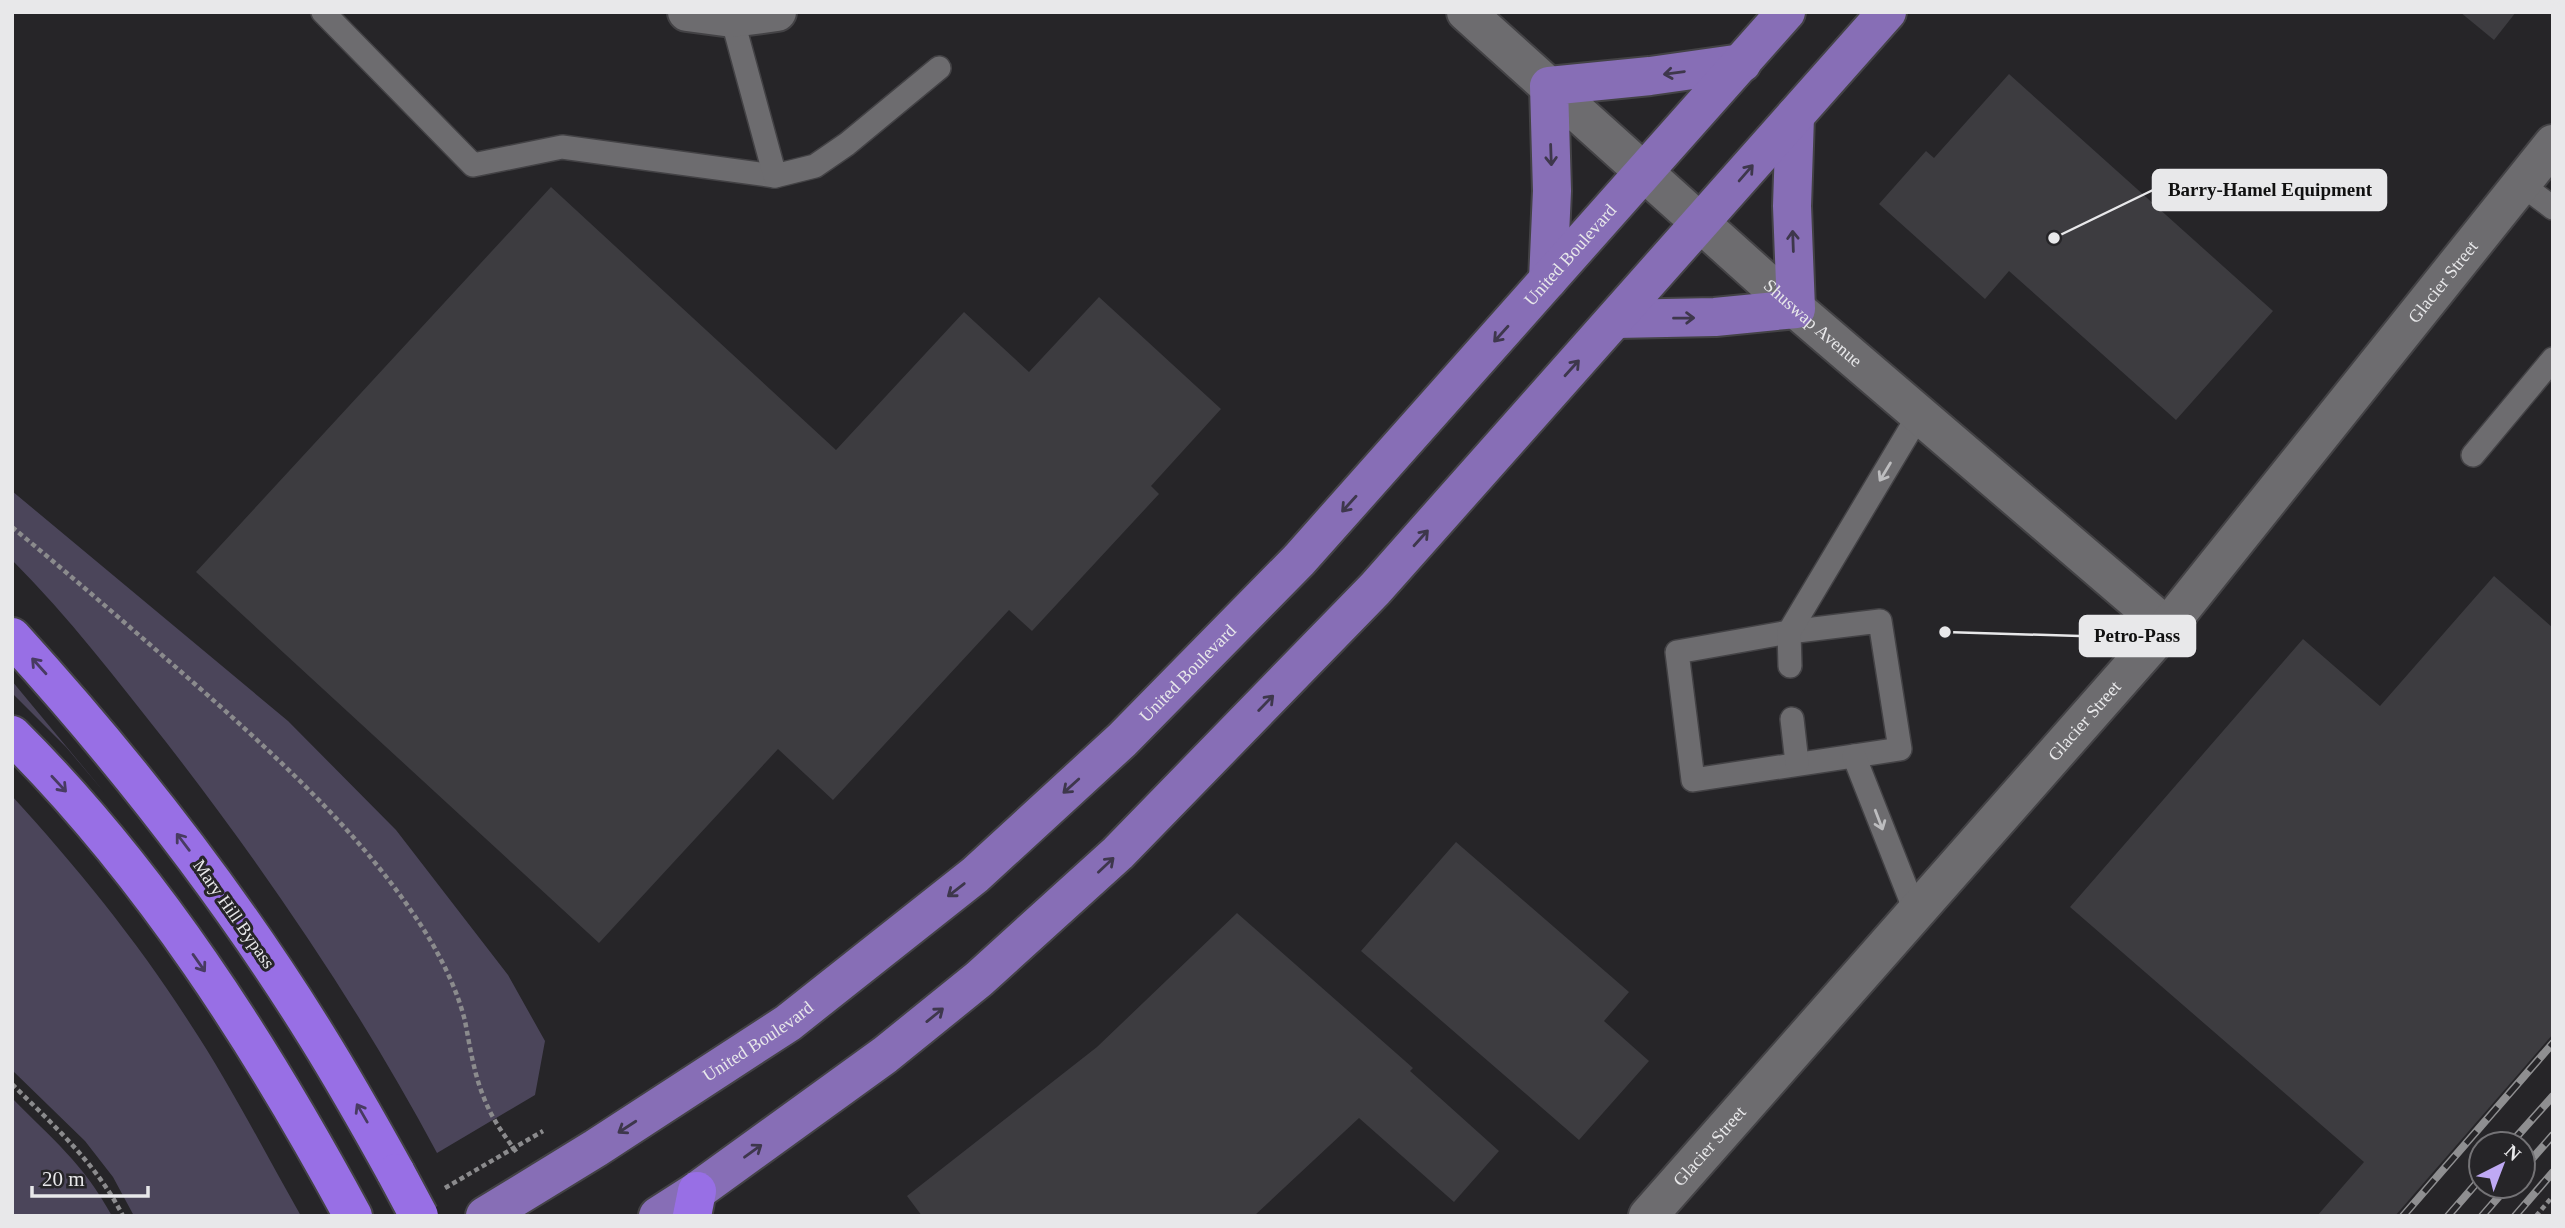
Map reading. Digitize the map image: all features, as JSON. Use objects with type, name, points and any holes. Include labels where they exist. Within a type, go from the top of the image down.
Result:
[{"type":"highway","name":"Mary Hill Bypass","points":[[12,637],[98,734],[145,792],[235,914],[315,1034],[396,1173],[429,1204]]},
{"type":"highway","points":[[12,735],[74,802],[161,910],[247,1035],[349,1208]]},
{"type":"main road","name":"United Boulevard","points":[[485,1216],[788,1023],[975,875],[1122,740],[1299,561],[1786,12]]},
{"type":"main road","points":[[658,1216],[695,1204],[896,1046],[990,970],[1118,853],[1376,589],[1887,12]]},
{"type":"main road","points":[[1548,280],[1552,191],[1549,86],[1742,63]]},
{"type":"main road","points":[[1616,319],[1714,317],[1796,309],[1792,206],[1795,116]]},
{"type":"street","points":[[687,12],[732,18],[775,13]]},
{"type":"street","name":"Shuswap Avenue","points":[[1486,19],[1549,86],[1796,309],[2167,627]]},
{"type":"street","name":"Glacier Street","points":[[1648,1216],[2167,627],[2553,144]]},
{"type":"lane","points":[[324,12],[473,165],[562,147],[775,176],[815,166],[847,144],[939,68]]},
{"type":"lane","points":[[732,18],[775,176]]},
{"type":"lane","points":[[2521,184],[2553,208]]},
{"type":"lane","points":[[2473,455],[2553,359]]},
{"type":"lane","points":[[1790,666],[1789,632],[1920,413]]},
{"type":"lane","points":[[1880,621],[1900,749],[1693,780],[1677,652],[1789,632],[1880,621]]},
{"type":"lane","points":[[1792,719],[1797,763]]},
{"type":"lane","points":[[1854,756],[1916,913]]},
{"type":"path","points":[[12,527],[144,638],[306,785],[362,847],[424,930],[443,964],[464,1020],[484,1099],[513,1148],[429,1204]]},
{"type":"path","points":[[12,1084],[59,1129],[94,1169],[123,1216]]},
{"type":"path","points":[[2536,1216],[2553,1196]]},
{"type":"shaded area","points":[[12,491],[288,721],[396,830],[508,975],[545,1041],[535,1095],[437,1153],[376,1046],[276,891],[111,672],[12,560]]},
{"type":"shaded area","points":[[12,681],[104,792],[66,747],[12,693]]},
{"type":"shaded area","points":[[12,796],[105,905],[169,992],[219,1069],[301,1216],[134,1216],[113,1177],[85,1141],[12,1070]]},
{"type":"shaded area","points":[[12,1098],[78,1166],[112,1216],[12,1216]]},
{"type":"building","points":[[2460,12],[2516,12],[2494,40]]},
{"type":"building","points":[[2009,74],[2273,311],[2176,420],[2009,271],[1985,299],[1879,204],[1926,151],[1934,158]]},
{"type":"building","points":[[551,187],[836,450],[964,312],[1029,372],[1099,297],[1221,409],[1151,486],[1159,494],[1032,631],[1009,610],[833,800],[778,749],[599,943],[196,572]]},
{"type":"building","points":[[2494,576],[2553,628],[2553,1034],[2395,1216],[2317,1216],[2364,1162],[2070,907],[2303,639],[2380,706]]},
{"type":"building","points":[[1456,842],[1629,992],[1604,1021],[1649,1061],[1579,1140],[1361,951]]},
{"type":"building","points":[[1237,913],[1413,1068],[1410,1071],[1499,1151],[1454,1202],[1359,1118],[1254,1216],[922,1216],[907,1196],[1097,1047]]},
{"type":"railway","points":[[2403,1216],[2553,1043]]},
{"type":"railway","points":[[2523,1130],[2553,1096]]},
{"type":"railway","points":[[2537,1153],[2553,1135]]},
{"type":"railway","points":[[2515,1216],[2553,1172]]},
{"type":"railway","points":[[2448,1216],[2467,1194]]},
{"type":"railway","points":[[2482,1216],[2496,1200]]},
{"type":"place","name":"Barry-Hamel Equipment","points":[[2054,238]]},
{"type":"place","name":"Petro-Pass","points":[[1945,632]]}]
